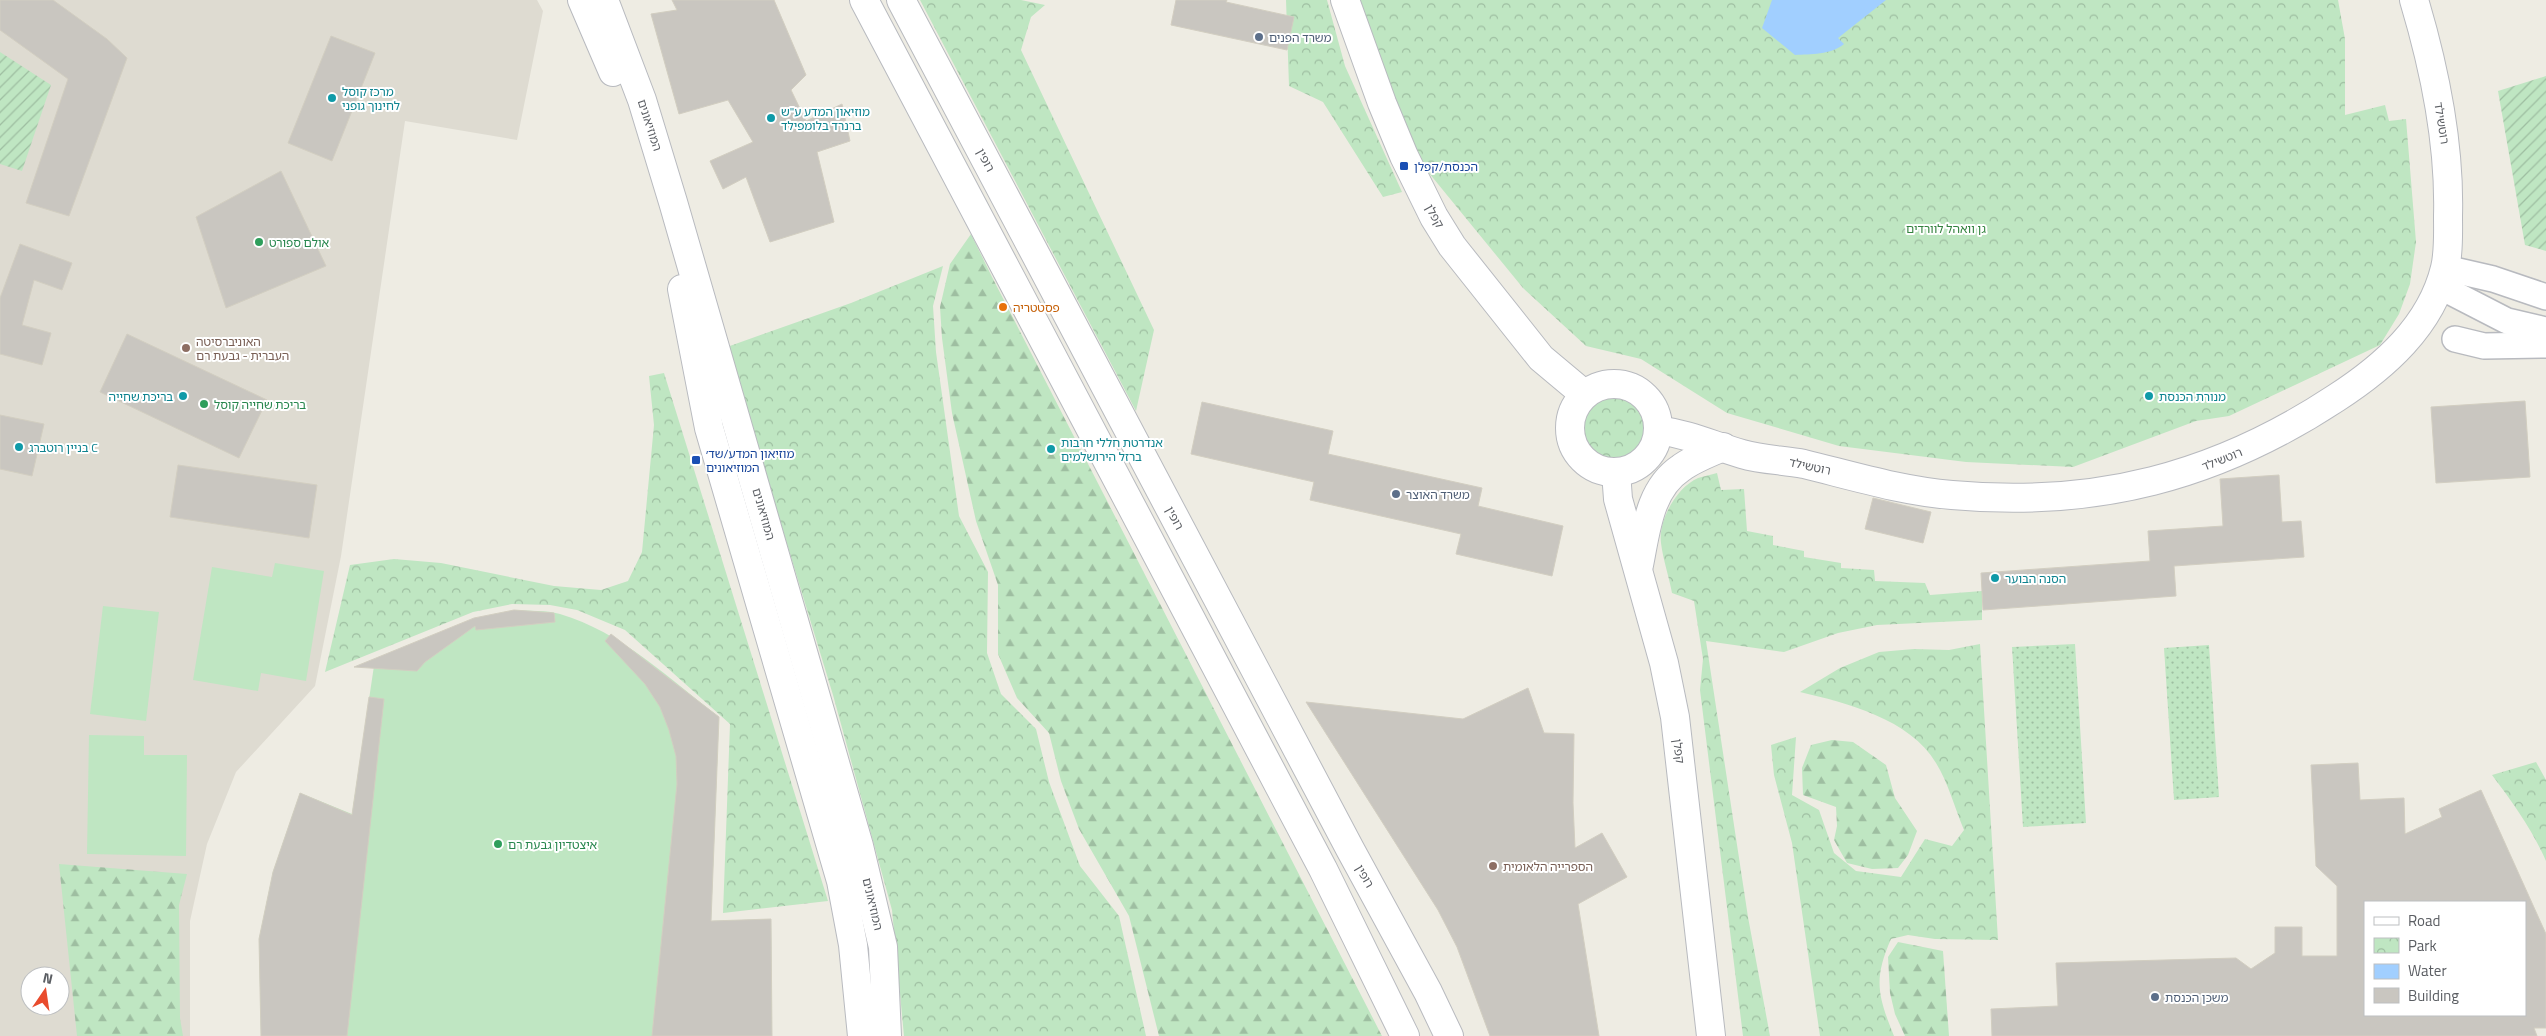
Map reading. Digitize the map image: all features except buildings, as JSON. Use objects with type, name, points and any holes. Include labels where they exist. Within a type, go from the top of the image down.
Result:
[{"type":"street","name":"המוזיאונים","points":[[582,0],[615,76],[633,127],[674,262],[685,303],[709,428],[834,851],[848,914],[862,1036]]},
{"type":"street","name":"המוזיאונים","points":[[604,0],[642,100],[674,202],[859,846],[883,946],[887,1036]]},
{"type":"street","points":[[864,0],[1323,869],[1405,1036]]},
{"type":"street","name":"רופין","points":[[901,0],[1350,849],[1425,985],[1449,1036]]},
{"type":"street","name":"קפלן","points":[[1345,0],[1389,120],[1434,217],[1452,246],[1541,358],[1584,394]]},
{"type":"street","name":"רוטשילד","points":[[1658,430],[1686,434],[1733,451],[1804,464],[1890,485],[1958,496],[2030,498],[2087,494],[2150,482],[2204,467],[2241,452],[2295,426],[2357,385],[2397,352],[2414,332],[2442,277],[2449,177],[2434,76],[2414,0]]},
{"type":"street","points":[[2442,277],[2493,279],[2546,297]]},
{"type":"street","points":[[2442,277],[2507,321],[2546,330]]},
{"type":"street","points":[[2455,339],[2484,346],[2546,345]]},
{"type":"street","points":[[1608,384],[1633,388],[1652,405],[1657,418],[1658,430],[1656,443],[1650,454],[1640,464],[1629,470],[1616,472],[1594,468],[1577,454],[1571,443],[1569,430],[1570,417],[1576,404],[1584,394],[1595,387],[1608,384]]},
{"type":"street","points":[[1638,569],[1652,504],[1662,487],[1682,467],[1733,451]]},
{"type":"street","name":"קפלן","points":[[1616,472],[1618,499],[1664,663],[1674,717],[1712,1036]]},
{"type":"shaded area","name":"האוניברסיטה העברית - גבעת רם","points":[[0,0],[537,0],[543,11],[517,140],[405,121],[341,556],[315,686],[236,772],[207,844],[190,921],[190,1036],[0,1036]]},
{"type":"green space","points":[[920,0],[1021,0],[1045,5],[1031,17],[1021,50],[1154,330],[1136,411]]},
{"type":"green space","points":[[1286,0],[1327,0],[1345,66],[1402,192],[1383,197],[1323,102],[1289,86]]},
{"type":"green space","name":"גן וואהל לוורדים","points":[[1355,0],[2338,0],[2345,39],[2345,115],[2385,105],[2389,121],[2406,119],[2416,242],[2410,284],[2399,314],[2380,345],[2229,416],[2196,421],[2073,467],[1966,462],[1839,446],[1727,413],[1641,359],[1586,346],[1523,288],[1420,162]]},
{"type":"green space","points":[[0,52],[51,85],[22,171],[0,164]]},
{"type":"green space","points":[[2546,76],[2546,251],[2525,245],[2498,91]]},
{"type":"green space","points":[[971,234],[1382,1036],[1159,1036],[1129,916],[1079,829],[1061,781],[1049,733],[1017,698],[998,654],[998,585],[976,521],[952,413],[940,307],[950,264]]},
{"type":"green space","points":[[943,266],[933,306],[936,352],[959,516],[988,572],[987,653],[1001,694],[1036,729],[1049,782],[1080,866],[1119,916],[1146,1036],[904,1036],[892,910],[833,695],[727,347],[851,303]]},
{"type":"green space","points":[[664,373],[828,901],[723,913],[730,724],[625,630],[577,610],[550,605],[512,604],[473,612],[325,672],[350,565],[394,559],[441,563],[554,586],[601,590],[628,581],[642,552],[654,425],[649,376]]},
{"type":"green space","points":[[1614,393],[1627,395],[1642,408],[1645,413],[1647,426],[1645,439],[1632,454],[1627,457],[1614,459],[1601,457],[1586,444],[1583,439],[1581,426],[1583,413],[1596,398],[1601,395]]},
{"type":"green space","points":[[1717,473],[1721,490],[1744,489],[1747,531],[1773,536],[1773,545],[1804,551],[1804,557],[1841,563],[1841,568],[1874,570],[1875,581],[1925,583],[1930,595],[1982,591],[1982,620],[1877,625],[1838,633],[1784,652],[1706,641],[1748,917],[1770,1036],[1743,1036],[1700,690],[1703,659],[1694,601],[1672,593],[1661,543],[1663,524],[1670,505],[1676,496],[1690,482]]},
{"type":"green space","points":[[275,563],[324,571],[306,681],[261,673],[258,691],[193,680],[212,567],[272,577]]},
{"type":"green space","points":[[103,606],[159,612],[146,721],[90,714]]},
{"type":"green space","name":"איצטדיון גבעת רם","points":[[514,610],[543,611],[560,614],[604,632],[663,672],[719,717],[711,921],[771,919],[772,1036],[261,1036],[259,939],[273,872],[300,793],[352,814],[375,659]]},
{"type":"green space","points":[[1980,644],[1998,940],[1935,939],[1908,935],[1891,939],[1882,966],[1880,988],[1884,1010],[1894,1036],[1820,1036],[1792,843],[1774,775],[1771,745],[1796,737],[1792,795],[1819,810],[1834,853],[1856,871],[1901,877],[1925,839],[1952,846],[1964,830],[1940,770],[1925,748],[1894,724],[1857,708],[1800,692],[1840,668],[1879,652],[1914,649],[1949,650]]},
{"type":"green space","points":[[2075,644],[2086,823],[2023,827],[2012,647]]},
{"type":"green space","points":[[2209,645],[2219,797],[2174,800],[2164,648]]},
{"type":"green space","points":[[89,735],[144,736],[144,755],[187,755],[186,856],[87,854]]},
{"type":"green space","points":[[1832,740],[1853,742],[1886,765],[1895,798],[1917,831],[1908,855],[1898,868],[1872,869],[1847,863],[1834,840],[1837,826],[1836,807],[1803,795],[1802,768],[1811,745]]},
{"type":"green space","points":[[2536,762],[2546,780],[2546,861],[2541,849],[2515,806],[2492,775]]},
{"type":"green space","points":[[59,864],[187,874],[179,905],[180,1018],[183,1036],[77,1036]]},
{"type":"green space","points":[[1898,942],[1943,951],[1949,1036],[1905,1036],[1895,1014],[1890,993],[1888,957]]},
{"type":"water","points":[[1772,0],[1886,0],[1838,38],[1844,44],[1839,48],[1820,53],[1795,55],[1762,28]]},
{"type":"place","name":"משרד הפנים","points":[[1259,37]]},
{"type":"place","name":"מרכז קוסל לחינוך גופני","points":[[332,98]]},
{"type":"place","name":"מוזיאון המדע ע\"ש ברנרד בלומפילד","points":[[771,118]]},
{"type":"place","name":"הכנסת/קפלן","points":[[1404,166]]},
{"type":"place","name":"אולם ספורט","points":[[259,242]]},
{"type":"place","name":"פסטטריה","points":[[1003,307]]},
{"type":"place","name":"האוניברסיטה העברית - גבעת רם","points":[[186,348]]},
{"type":"place","name":"בריכת שחייה","points":[[183,396]]},
{"type":"place","name":"מנורת הכנסת","points":[[2149,396]]},
{"type":"place","name":"בריכת שחייה קוסל","points":[[204,404]]},
{"type":"place","name":"בניין רוטברג C","points":[[19,447]]},
{"type":"place","name":"אנדרטת חללי חרבות ברזל הירושלמים","points":[[1051,449]]},
{"type":"place","name":"מוזיאון המדע/שד׳ המוזיאונים","points":[[696,460]]},
{"type":"place","name":"משרד האוצר","points":[[1396,494]]},
{"type":"place","name":"הסנה הבוער","points":[[1995,578]]},
{"type":"place","name":"איצטדיון גבעת רם","points":[[498,844]]},
{"type":"place","name":"הספרייה הלאומית","points":[[1493,866]]},
{"type":"place","name":"משכן הכנסת","points":[[2155,997]]}]
